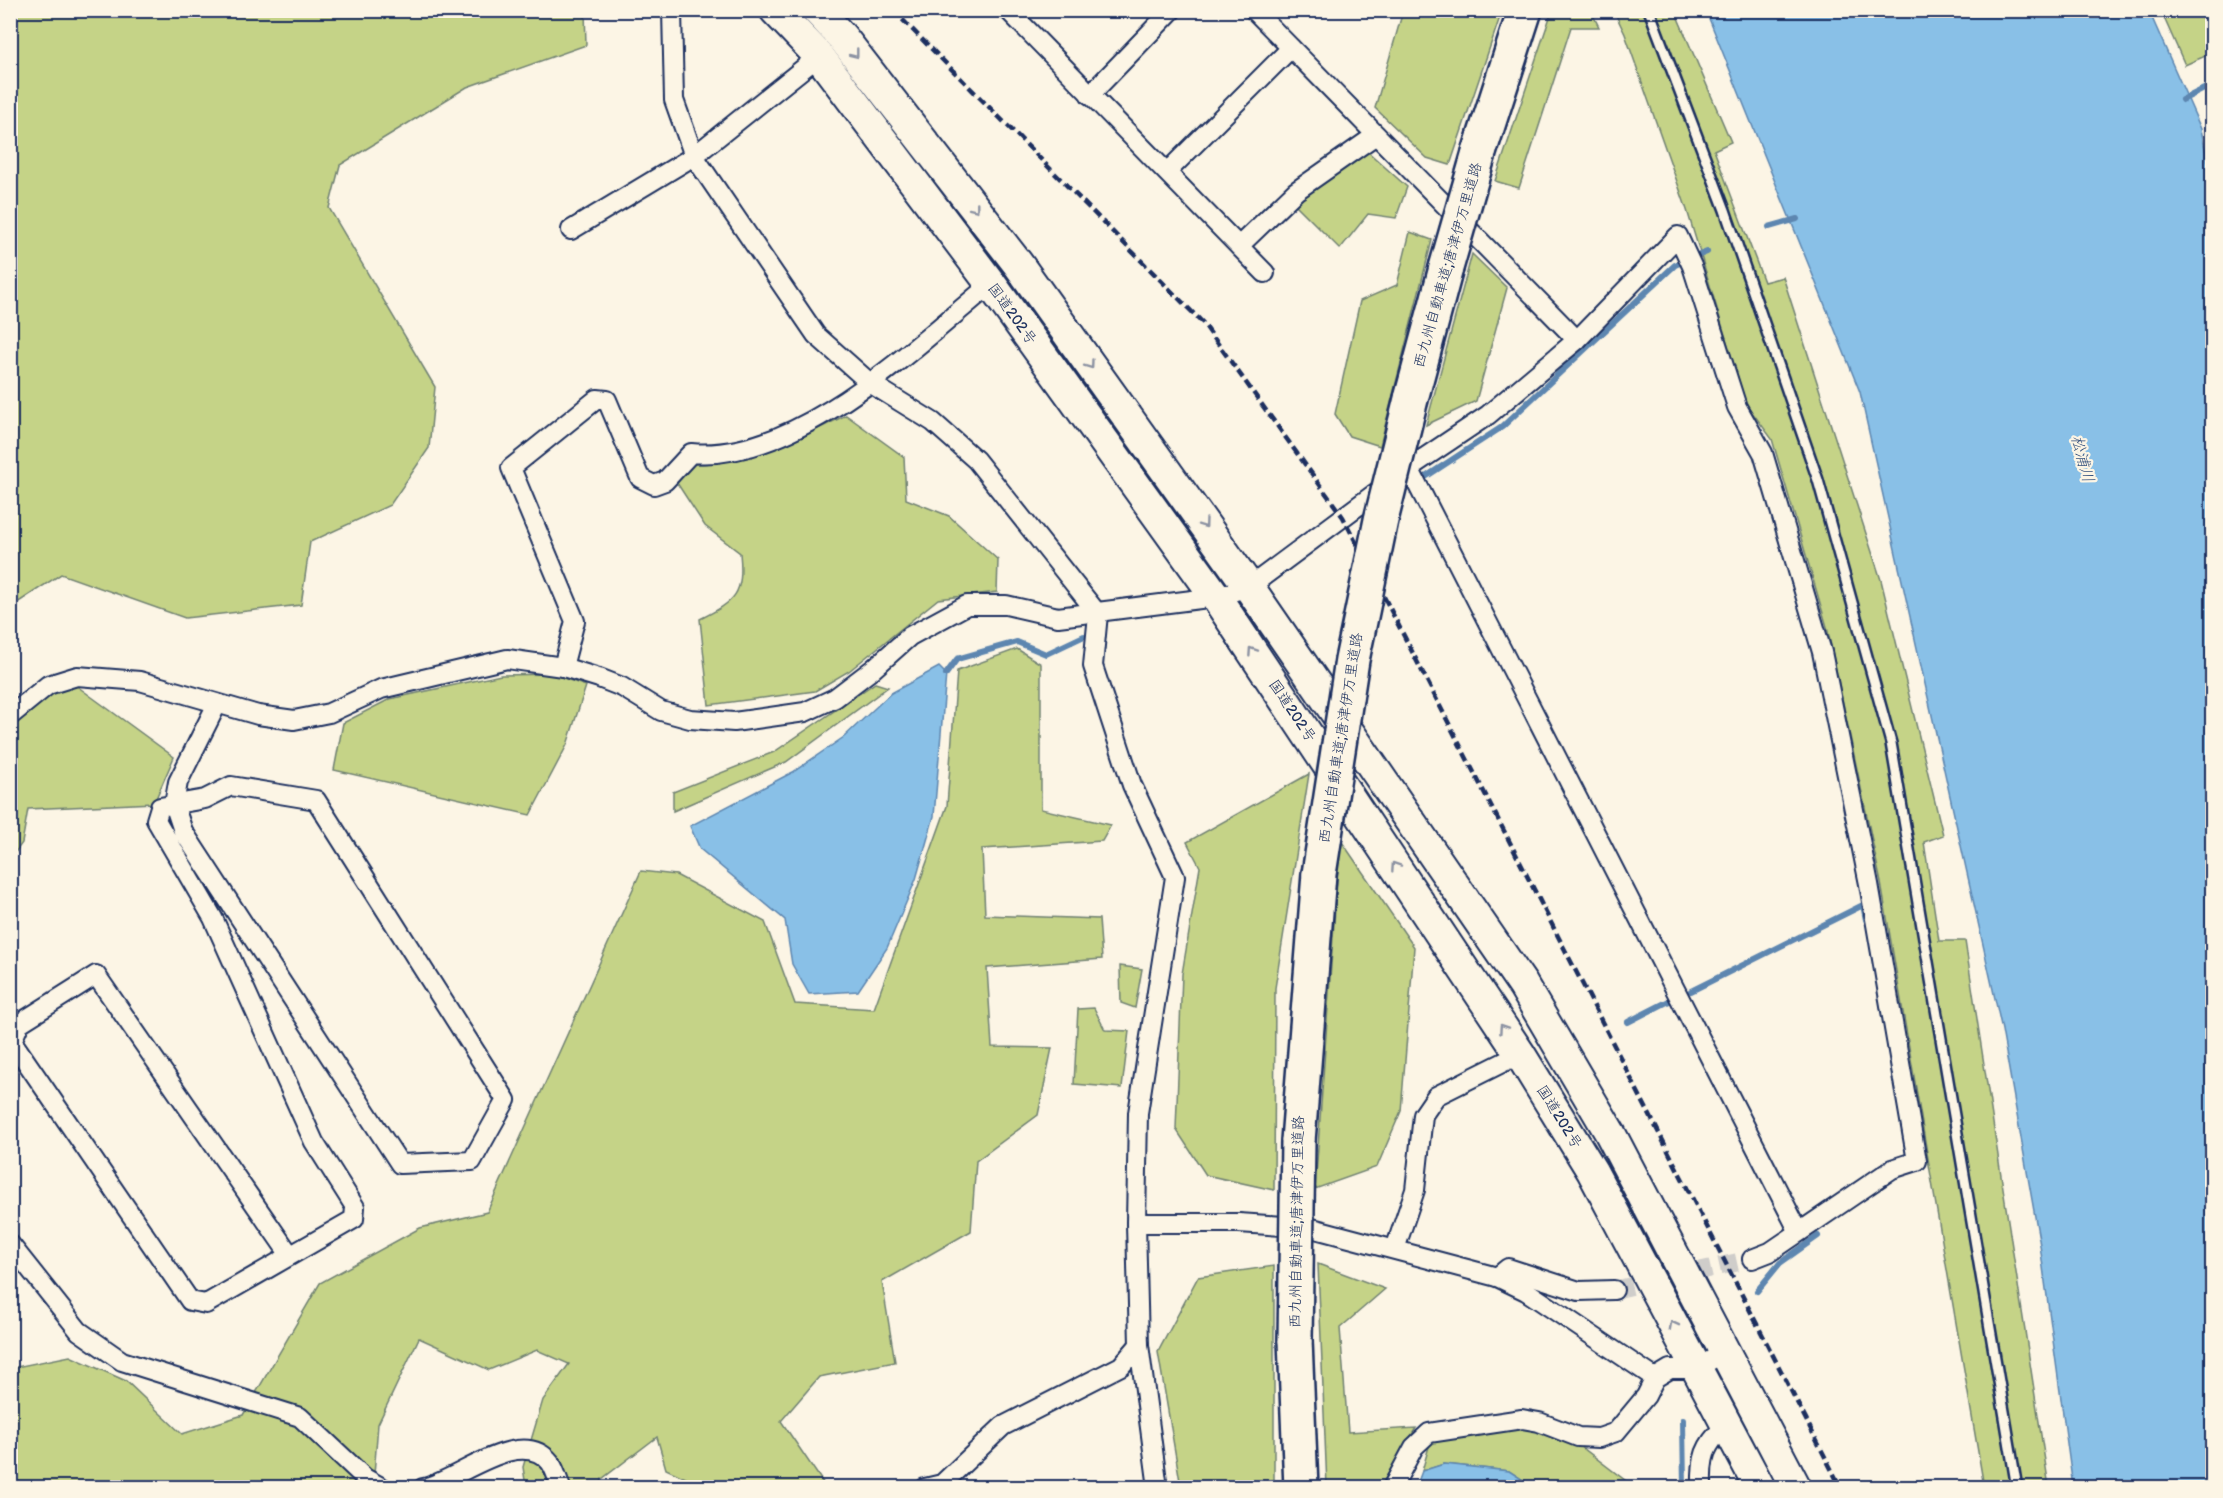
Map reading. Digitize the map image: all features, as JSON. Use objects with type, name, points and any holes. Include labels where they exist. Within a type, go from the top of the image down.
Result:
[{"type":"highway","name":"国道202号","points":[[776,10],[819,56],[991,284],[1216,597],[1520,1054],[1592,1171],[1760,1488]]},
{"type":"highway","points":[[817,10],[842,37],[1018,264],[1249,587],[1523,985],[1610,1133],[1796,1488]]},
{"type":"highway","name":"西九州自動車道;唐津伊万里道路","points":[[1301,1488],[1295,1340],[1298,1141],[1318,874],[1352,660],[1381,520],[1410,399],[1446,268],[1479,153],[1525,10]]},
{"type":"street","points":[[672,10],[674,100],[694,156],[816,335],[870,383],[933,422],[976,460],[1098,614],[1093,666],[1132,785],[1175,877],[1138,1113],[1136,1223],[1139,1345],[1158,1488]]},
{"type":"street","points":[[1090,94],[1172,10]]},
{"type":"street","points":[[1254,10],[1577,340]]},
{"type":"street","points":[[1015,13],[1090,94],[1265,273]]},
{"type":"street","points":[[1167,172],[1291,48]]},
{"type":"street","points":[[572,230],[694,156],[819,56]]},
{"type":"street","points":[[1239,246],[1296,191],[1376,135]]},
{"type":"street","points":[[10,716],[48,685],[77,676],[140,681],[258,715],[294,720],[328,713],[381,689],[507,660],[563,667],[622,687],[661,711],[690,719],[734,722],[805,712],[835,698],[873,669],[910,636],[967,605],[1006,605],[1058,617],[1098,614],[1216,597],[1249,587],[1409,468],[1488,415],[1577,340],[1678,236],[1688,258],[1737,407],[1763,453],[1822,652],[1869,884],[1917,1161],[1892,1169],[1770,1252],[1752,1259]]},
{"type":"street","points":[[563,667],[574,621],[511,468],[597,399],[607,400],[640,478],[654,485],[665,481],[691,453],[713,455],[791,434],[870,383],[991,284]]},
{"type":"street","points":[[1409,468],[1800,1232]]},
{"type":"street","points":[[217,704],[178,782],[174,804],[183,831],[400,1164],[472,1161],[506,1100],[316,800],[231,786],[205,799],[174,804],[160,807],[156,820],[213,918],[314,1142],[355,1207],[354,1219],[206,1304],[190,1301],[12,1041],[20,1023],[96,975],[290,1255]]},
{"type":"street","points":[[1395,1249],[1414,1190],[1423,1115],[1428,1104],[1436,1096],[1520,1054]]},
{"type":"street","points":[[1136,1223],[1239,1223],[1312,1228],[1497,1277],[1526,1291],[1655,1378]]},
{"type":"street","points":[[10,1244],[80,1331],[122,1361],[300,1417],[365,1478],[383,1488]]},
{"type":"street","points":[[1497,1277],[1508,1268],[1579,1291],[1614,1290]]},
{"type":"street","points":[[925,1488],[942,1484],[1003,1426],[1121,1366],[1139,1345]]},
{"type":"street","points":[[1392,1488],[1414,1447],[1429,1433],[1522,1419],[1539,1422],[1578,1437],[1599,1438],[1616,1432],[1646,1396],[1655,1378],[1670,1369],[1696,1369],[1726,1351]]},
{"type":"street","points":[[1702,1488],[1702,1468],[1709,1441],[1726,1425]]},
{"type":"street","points":[[423,1488],[511,1449],[538,1453],[550,1462],[561,1488]]},
{"type":"lane","points":[[1649,10],[1725,210],[1818,480],[1891,743],[2017,1488]]},
{"type":"green space","points":[[11,10],[585,11],[586,45],[467,87],[340,165],[329,208],[435,387],[429,448],[390,505],[310,542],[301,605],[185,618],[61,574],[11,607]]},
{"type":"green space","points":[[1403,11],[1502,11],[1450,165],[1427,158],[1375,108]]},
{"type":"green space","points":[[1552,11],[1591,11],[1599,27],[1571,27],[1519,188],[1495,181]]},
{"type":"green space","points":[[1614,11],[1675,11],[1731,142],[1714,150],[1764,282],[1783,277],[1881,580],[1943,835],[1924,842],[1939,941],[1965,941],[2049,1487],[1984,1487],[1881,883],[1827,627],[1772,439],[1746,404],[1687,210],[1625,34]]},
{"type":"green space","points":[[2161,11],[2212,11],[2212,53],[2185,65]]},
{"type":"green space","points":[[1366,150],[1407,187],[1396,218],[1368,214],[1340,249],[1295,204]]},
{"type":"green space","points":[[1410,232],[1432,240],[1380,446],[1349,436],[1335,414],[1360,301],[1397,285]]},
{"type":"green space","points":[[1472,254],[1507,288],[1476,401],[1426,425]]},
{"type":"green space","points":[[846,415],[904,457],[906,499],[949,516],[998,560],[997,592],[938,599],[849,671],[815,691],[709,705],[700,619],[722,607],[735,595],[739,587],[740,553],[705,526],[677,483],[692,464],[732,460],[771,449]]},
{"type":"green space","points":[[1017,649],[1041,664],[1041,809],[1111,825],[1102,841],[982,849],[985,915],[1099,919],[1102,959],[987,968],[992,1047],[1052,1048],[1038,1115],[976,1161],[971,1231],[882,1282],[895,1362],[819,1377],[781,1421],[826,1487],[705,1487],[666,1469],[657,1437],[602,1479],[600,1487],[526,1487],[523,1467],[543,1400],[569,1364],[537,1350],[489,1370],[419,1338],[378,1424],[373,1487],[11,1488],[11,1368],[70,1356],[126,1381],[182,1434],[243,1415],[320,1283],[420,1228],[487,1212],[641,871],[676,875],[765,922],[795,1004],[874,1009],[947,806],[957,671]]},
{"type":"green space","points":[[552,674],[586,686],[567,745],[530,815],[334,770],[343,723],[390,699],[501,675]]},
{"type":"green space","points":[[875,683],[888,687],[786,762],[673,811],[673,792],[774,752]]},
{"type":"green space","points":[[74,684],[174,757],[154,803],[28,809],[22,843],[11,858],[10,725],[46,693]]},
{"type":"green space","points":[[1309,774],[1275,988],[1274,1190],[1206,1175],[1176,1129],[1182,974],[1200,867],[1187,842]]},
{"type":"green space","points":[[1340,839],[1414,947],[1401,1111],[1377,1167],[1315,1189]]},
{"type":"green space","points":[[1120,966],[1142,969],[1135,1008],[1121,1003]]},
{"type":"green space","points":[[1094,1008],[1105,1030],[1129,1031],[1122,1088],[1074,1084],[1078,1009]]},
{"type":"green space","points":[[1318,1264],[1385,1289],[1340,1328],[1348,1432],[1416,1428],[1380,1487],[1327,1487]]},
{"type":"green space","points":[[1274,1266],[1274,1487],[1181,1487],[1158,1352],[1198,1277]]},
{"type":"green space","points":[[1529,1426],[1580,1446],[1634,1487],[1534,1487],[1509,1471],[1444,1464],[1422,1471],[1430,1443]]},
{"type":"water","name":"松浦川","points":[[1706,11],[2149,11],[2201,129],[2212,183],[2212,1487],[2073,1487],[2040,1245],[2002,1030],[1860,392]]},
{"type":"water","points":[[939,667],[946,674],[934,816],[916,879],[887,948],[858,991],[809,994],[792,964],[785,920],[700,849],[690,826],[793,772],[844,737],[891,693]]},
{"type":"water","points":[[1444,1464],[1509,1471],[1534,1487],[1416,1487],[1422,1471]]},
{"type":"waterway","points":[[2182,100],[2212,85]]},
{"type":"waterway","points":[[1769,227],[1797,219]]},
{"type":"waterway","points":[[1427,476],[1502,427],[1675,265],[1707,252]]},
{"type":"waterway","points":[[946,674],[957,659],[1017,642],[1046,654],[1084,636]]},
{"type":"waterway","points":[[1691,991],[1863,905],[1866,920]]},
{"type":"waterway","points":[[1628,1022],[1671,1000]]},
{"type":"waterway","points":[[1757,1291],[1780,1263],[1818,1236]]},
{"type":"waterway","points":[[1683,1420],[1684,1488]]},
{"type":"tunnel","points":[[1614,1290],[1752,1259]]},
{"type":"railway","points":[[893,10],[1203,323],[1343,517],[1841,1488]]}]
